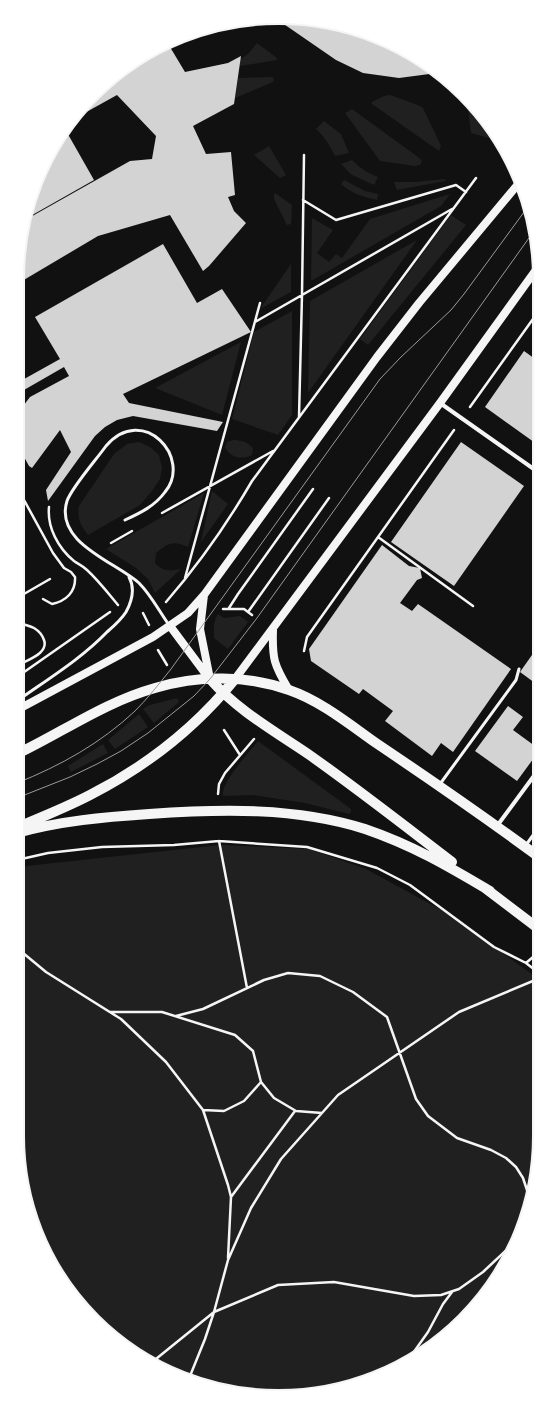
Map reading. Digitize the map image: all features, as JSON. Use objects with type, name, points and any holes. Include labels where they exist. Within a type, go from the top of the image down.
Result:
[{"type":"main road","points":[[24,706],[154,637],[188,613],[204,595],[377,357],[419,303],[516,187]]},
{"type":"main road","points":[[24,825],[91,795],[137,767],[178,737],[223,694],[273,630],[533,274]]},
{"type":"main road","points":[[204,595],[200,630],[210,679]]},
{"type":"main road","points":[[170,626],[223,694],[386,811],[533,924]]},
{"type":"main road","points":[[273,630],[272,647],[274,660],[278,672],[289,690]]},
{"type":"main road","points":[[24,750],[64,730],[88,715],[127,696],[171,684],[210,679],[260,682],[289,690],[307,698],[327,710],[439,786],[533,853]]},
{"type":"main road","points":[[24,831],[66,821],[143,814],[239,811],[291,814],[330,820],[390,838],[444,863],[490,891]]},
{"type":"street","points":[[440,403],[533,468]]},
{"type":"street","points":[[497,827],[533,777]]},
{"type":"lane","points":[[125,520],[158,501],[170,486],[173,473],[171,459],[165,445],[150,434],[135,430],[123,432],[110,440],[71,494],[66,511],[67,522],[75,537],[99,557],[129,575],[138,583],[147,593],[170,626]]},
{"type":"lane","points":[[24,696],[79,658],[100,640],[121,618],[128,609],[132,594],[132,585],[129,575]]},
{"type":"lane","points":[[439,786],[516,680],[519,669]]},
{"type":"lane","points":[[525,847],[533,836]]},
{"type":"path","points":[[298,418],[304,155]]},
{"type":"path","points":[[165,603],[184,581],[231,517],[252,481],[476,178]]},
{"type":"path","points":[[303,200],[336,220],[456,185],[466,192]]},
{"type":"path","points":[[254,322],[454,208]]},
{"type":"path","points":[[184,581],[260,304]]},
{"type":"path","points":[[470,407],[533,319]]},
{"type":"path","points":[[304,651],[307,637],[454,430]]},
{"type":"path","points":[[157,516],[275,450]]},
{"type":"path","points":[[229,608],[313,489]]},
{"type":"path","points":[[248,612],[329,498]]},
{"type":"path","points":[[24,500],[53,553],[64,568],[71,572],[75,577],[74,587],[67,598],[52,604],[43,599]]},
{"type":"path","points":[[24,672],[106,615],[120,608],[88,570],[74,561],[58,543],[50,524],[48,507]]},
{"type":"path","points":[[111,543],[137,528]]},
{"type":"path","points":[[378,537],[473,606]]},
{"type":"path","points":[[24,594],[50,579]]},
{"type":"path","points":[[223,609],[244,609],[252,615]]},
{"type":"path","points":[[142,613],[149,625]]},
{"type":"path","points":[[24,625],[33,627],[42,634],[45,643],[42,651],[32,659],[24,662]]},
{"type":"path","points":[[158,650],[167,665]]},
{"type":"path","points":[[224,730],[240,755]]},
{"type":"path","points":[[218,794],[219,784],[225,773],[254,739]]},
{"type":"path","points":[[219,841],[247,988]]},
{"type":"path","points":[[24,858],[48,853],[102,847],[174,845],[219,841],[307,847],[377,868],[410,885],[494,947],[526,963],[533,968]]},
{"type":"path","points":[[24,954],[46,972],[120,1019],[166,1062],[203,1110],[231,1197],[228,1260]]},
{"type":"path","points":[[526,963],[533,957]]},
{"type":"path","points":[[176,1016],[203,1009],[264,980],[288,972],[320,976],[353,992],[387,1017],[416,1099],[428,1116],[458,1138],[491,1150],[506,1158],[516,1167],[523,1178],[527,1190]]},
{"type":"path","points":[[191,1374],[214,1312],[228,1260],[251,1208],[281,1159],[338,1095],[459,1012],[533,981]]},
{"type":"path","points":[[110,1012],[162,1012],[235,1035],[253,1051],[261,1082],[274,1098],[296,1111],[322,1113]]},
{"type":"path","points":[[203,1110],[224,1111],[244,1101],[261,1082]]},
{"type":"path","points":[[231,1197],[296,1111]]},
{"type":"path","points":[[156,1359],[214,1312],[278,1285],[334,1282],[414,1296],[441,1295],[459,1289],[483,1272],[505,1251]]},
{"type":"path","points":[[415,1350],[428,1332],[442,1304],[452,1291]]},
{"type":"shaded area","points":[[257,43],[277,58],[277,60],[240,66],[240,60],[249,53]]},
{"type":"shaded area","points":[[272,77],[274,79],[273,82],[235,98],[238,78]]},
{"type":"shaded area","points":[[390,95],[423,108],[441,146],[439,151],[372,104],[372,102],[384,96]]},
{"type":"shaded area","points":[[352,109],[418,157],[422,161],[420,165],[415,166],[380,161],[345,113]]},
{"type":"shaded area","points":[[468,109],[490,137],[489,138],[471,133]]},
{"type":"shaded area","points":[[324,121],[341,134],[349,153],[335,156],[327,142],[316,129]]},
{"type":"shaded area","points":[[269,146],[286,175],[280,178],[254,155]]},
{"type":"shaded area","points":[[352,160],[370,174],[378,177],[374,185],[352,175],[341,164]]},
{"type":"shaded area","points":[[446,179],[445,181],[397,190],[394,182],[414,182]]},
{"type":"shaded area","points":[[344,180],[365,191],[378,194],[377,200],[349,190],[341,184]]},
{"type":"shaded area","points":[[275,193],[292,205],[291,224],[287,225],[274,199]]},
{"type":"shaded area","points":[[450,194],[441,206],[311,281],[312,218],[333,230],[317,253],[329,262],[336,254],[342,258],[370,219]]},
{"type":"shaded area","points":[[451,215],[466,225],[368,345],[360,339]]},
{"type":"shaded area","points":[[417,240],[308,393],[310,301]]},
{"type":"shaded area","points":[[291,264],[291,292],[260,309]]},
{"type":"shaded area","points":[[292,311],[292,415],[278,435],[232,419],[254,332]]},
{"type":"shaded area","points":[[241,342],[222,415],[155,388]]},
{"type":"shaded area","points":[[239,440],[251,446],[253,448],[252,455],[240,458],[230,454],[225,447],[227,442]]},
{"type":"shaded area","points":[[139,442],[150,447],[159,455],[162,468],[160,479],[140,505],[88,535],[80,521],[78,514],[79,506],[114,454],[127,444]]},
{"type":"shaded area","points":[[212,491],[228,504],[201,542]]},
{"type":"shaded area","points":[[204,493],[188,547],[174,543],[167,545],[156,553],[155,563],[161,568],[170,570],[181,569],[155,593],[148,579],[136,568],[106,549]]},
{"type":"shaded area","points":[[218,614],[224,618],[240,616],[248,622],[228,649],[214,638],[216,617]]},
{"type":"shaded area","points":[[177,698],[179,702],[154,723],[143,709],[150,705]]},
{"type":"shaded area","points":[[139,714],[148,727],[115,749],[108,740]]},
{"type":"shaded area","points":[[258,741],[351,809],[351,812],[349,814],[305,803],[253,795],[223,796],[223,790],[226,783]]},
{"type":"shaded area","points":[[103,744],[108,753],[71,772],[68,766]]},
{"type":"shaded area","points":[[220,845],[309,849],[366,869],[447,913],[533,975],[533,1136],[531,1169],[528,1185],[514,1233],[499,1263],[470,1303],[446,1327],[420,1347],[391,1364],[376,1371],[344,1381],[312,1388],[278,1390],[245,1388],[213,1381],[181,1371],[151,1356],[111,1327],[87,1303],[58,1263],[43,1233],[33,1201],[26,1169],[24,1136],[24,866]]},
{"type":"building","points":[[284,24],[312,26],[328,29],[376,43],[406,58],[429,74],[399,78],[363,73],[336,60]]},
{"type":"building","points":[[171,48],[185,72],[228,63],[241,56],[234,104],[193,126],[206,154],[231,152],[235,195],[228,197],[234,211],[246,223],[203,271],[170,215],[98,236],[24,280],[26,245],[32,216],[130,161],[152,159],[156,136],[117,95],[86,112],[111,87],[137,67]]},
{"type":"building","points":[[68,135],[94,180],[33,215],[43,181],[58,151]]},
{"type":"building","points":[[163,244],[197,303],[222,289],[251,332],[123,394],[129,403],[223,422],[217,431],[133,416],[117,420],[105,427],[95,436],[48,501],[46,490],[71,452],[60,430],[32,468],[29,466],[24,457],[24,405],[30,397],[69,376],[64,367],[24,390],[24,379],[60,359],[35,317]]},
{"type":"building","points":[[524,351],[533,357],[533,441],[485,407]]},
{"type":"building","points":[[461,442],[524,486],[454,586],[391,542]]},
{"type":"building","points":[[382,545],[409,566],[420,568],[422,578],[417,580],[400,603],[412,611],[418,604],[511,669],[453,752],[441,743],[432,756],[385,721],[393,711],[363,689],[359,694],[311,661],[309,649]]},
{"type":"building","points":[[533,654],[533,682],[520,672]]},
{"type":"building","points":[[508,706],[523,717],[513,730],[533,745],[533,759],[517,781],[475,751]]},
{"type":"tram line","points":[[24,780],[49,769],[94,743],[122,723],[153,691],[171,669],[380,379],[451,310],[524,212]]},
{"type":"tram line","points":[[24,795],[70,777],[121,751],[148,733],[194,696],[210,679],[257,618],[530,237]]}]
